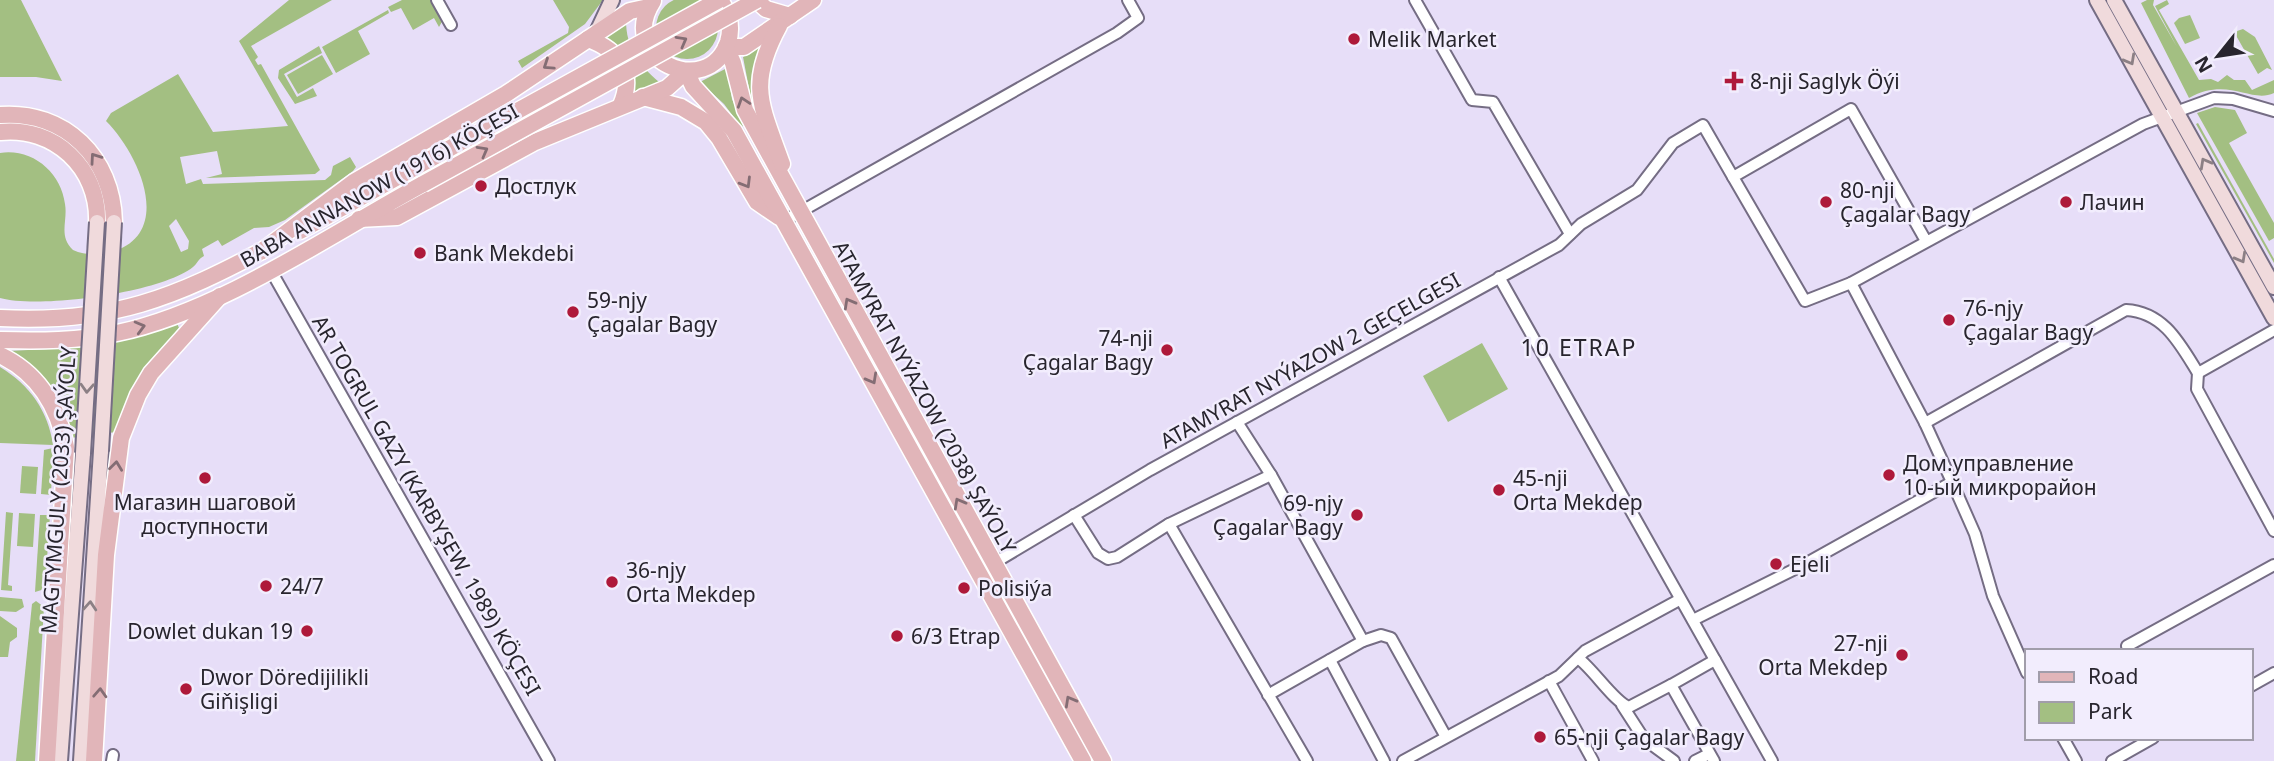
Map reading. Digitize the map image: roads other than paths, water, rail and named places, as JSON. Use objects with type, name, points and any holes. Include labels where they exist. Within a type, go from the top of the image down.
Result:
[{"type":"main road","points":[[593,35],[612,0]]},
{"type":"main road","name":"ATAMYRAT NYÝAZOW (2038) ŞAÝOLY","points":[[720,0],[730,23],[726,47],[750,120],[986,568],[1083,761]]},
{"type":"main road","name":"BABA ANNANOW (1916) KÖÇESI","points":[[0,318],[67,319],[146,305],[211,279],[720,0]]},
{"type":"main road","points":[[757,0],[784,21]]},
{"type":"main road","name":"BABA ANNANOW (1916) KÖÇESI","points":[[0,340],[74,339],[115,334],[164,320],[220,296],[757,0]]},
{"type":"main road","points":[[359,219],[397,217],[536,142],[667,88],[686,71],[712,63],[726,47],[744,47],[813,0]]},
{"type":"main road","points":[[2097,0],[2274,318]]},
{"type":"main road","points":[[2114,0],[2274,286]]},
{"type":"main road","points":[[262,251],[354,182],[506,94],[630,11],[649,3]]},
{"type":"main road","points":[[649,3],[644,29],[650,49],[665,65],[686,71]]},
{"type":"main road","points":[[784,21],[760,71],[759,97],[799,212]]},
{"type":"main road","points":[[593,35],[614,52],[625,67],[627,88],[621,105]]},
{"type":"main road","name":"ATAMYRAT NYÝAZOW (2038) ŞAÝOLY","points":[[686,71],[693,86],[734,131],[986,568],[1103,761]]},
{"type":"main road","points":[[643,97],[681,107],[706,122],[719,138],[757,202],[784,221]]},
{"type":"main road","points":[[0,115],[24,115],[42,119],[60,126],[81,142],[105,175],[112,197],[114,222]]},
{"type":"main road","points":[[0,132],[31,133],[50,140],[67,151],[90,182],[96,200],[97,222]]},
{"type":"main road","name":"MAGTYMGULY (2033) ŞAÝOLY","points":[[60,761],[97,222]]},
{"type":"main road","name":"MAGTYMGULY (2033) ŞAÝOLY","points":[[81,761],[114,222]]},
{"type":"main road","points":[[94,761],[106,555],[121,438],[138,394],[151,373],[220,296]]},
{"type":"main road","points":[[0,311],[34,320]]},
{"type":"main road","points":[[0,355],[25,370],[40,385],[56,412],[66,447],[47,761]]},
{"type":"street","points":[[437,0],[451,25]]},
{"type":"street","points":[[784,221],[1117,33],[1138,18],[1128,0]]},
{"type":"street","points":[[1415,0],[1472,100],[1493,102],[1570,234]]},
{"type":"street","points":[[1926,241],[1851,109],[1733,177],[1805,301],[1851,284],[2131,130],[2162,117],[2206,100],[2223,98],[2274,111]]},
{"type":"street","name":"ATAMYRAT NYÝAZOW 2 GEÇELGESI","points":[[986,568],[1237,422],[1559,245],[1581,224],[1637,190],[1673,143],[1703,125],[1733,177]]},
{"type":"street","name":"AR TOGRUL GAZY (KARBYŞEW, 1989) KÖÇESI","points":[[270,269],[550,761]]},
{"type":"street","points":[[1499,278],[1772,761]]},
{"type":"street","points":[[1851,284],[1925,423],[1975,534],[1993,596],[2025,668]]},
{"type":"street","points":[[1925,423],[2126,310],[2143,311],[2155,318],[2177,340],[2198,373],[2197,389],[2274,531]]},
{"type":"street","points":[[2198,373],[2274,330]]},
{"type":"street","points":[[1237,422],[1271,475],[1363,642]]},
{"type":"street","points":[[1074,515],[1098,553],[1108,559],[1117,557],[1169,524],[1271,475]]},
{"type":"street","points":[[1693,620],[1803,565],[1951,482]]},
{"type":"street","points":[[1169,524],[1307,761]]},
{"type":"street","points":[[2127,646],[2274,565]]},
{"type":"street","points":[[1403,761],[1423,756],[1446,737],[1549,681],[1578,658],[1679,600]]},
{"type":"street","points":[[1268,695],[1329,660],[1381,635],[1391,638],[1446,737]]},
{"type":"street","points":[[1578,658],[1592,668],[1622,705],[1644,739],[1674,761]]},
{"type":"street","points":[[1329,660],[1384,761]]},
{"type":"street","points":[[1622,705],[1636,706],[1715,660]]},
{"type":"street","points":[[2253,685],[2274,673]]},
{"type":"street","points":[[1549,681],[1593,761]]},
{"type":"street","points":[[1671,685],[1712,757],[1695,761]]},
{"type":"street","points":[[2064,740],[2076,761]]},
{"type":"street","points":[[2112,761],[2149,740]]},
{"type":"place","name":"Melik Market","points":[[1354,39]]},
{"type":"place","name":"8-nji Saglyk Öýi","points":[[1734,81]]},
{"type":"place","name":"Достлук","points":[[481,186]]},
{"type":"place","name":"80-nji Çagalar Bagy","points":[[1826,202]]},
{"type":"place","name":"Лачин","points":[[2066,202]]},
{"type":"place","name":"Bank Mekdebi","points":[[420,253]]},
{"type":"place","name":"59-njy Çagalar Bagy","points":[[573,312]]},
{"type":"place","name":"76-njy Çagalar Bagy","points":[[1949,320]]},
{"type":"place","name":"74-nji Çagalar Bagy","points":[[1167,350]]},
{"type":"place","name":"Дом.управление 10-ый микрорайон","points":[[1889,475]]},
{"type":"place","name":"Магазин шаговой доступности","points":[[205,478]]},
{"type":"place","name":"45-nji Orta Mekdep","points":[[1499,490]]},
{"type":"place","name":"69-njy Çagalar Bagy","points":[[1357,515]]},
{"type":"place","name":"Ejeli","points":[[1776,564]]},
{"type":"place","name":"36-njy Orta Mekdep","points":[[612,582]]},
{"type":"place","name":"24/7","points":[[266,586]]},
{"type":"place","name":"Polisiýa","points":[[964,588]]},
{"type":"place","name":"Dowlet dukan 19","points":[[307,631]]},
{"type":"place","name":"6/3 Etrap","points":[[897,636]]},
{"type":"place","name":"27-nji Orta Mekdep","points":[[1902,655]]},
{"type":"place","name":"Dwor Döredijilikli Giňişligi","points":[[186,689]]},
{"type":"place","name":"65-nji Çagalar Bagy","points":[[1540,737]]},
{"type":"district","name":"10 ETRAP","points":[[1579,347]]}]
